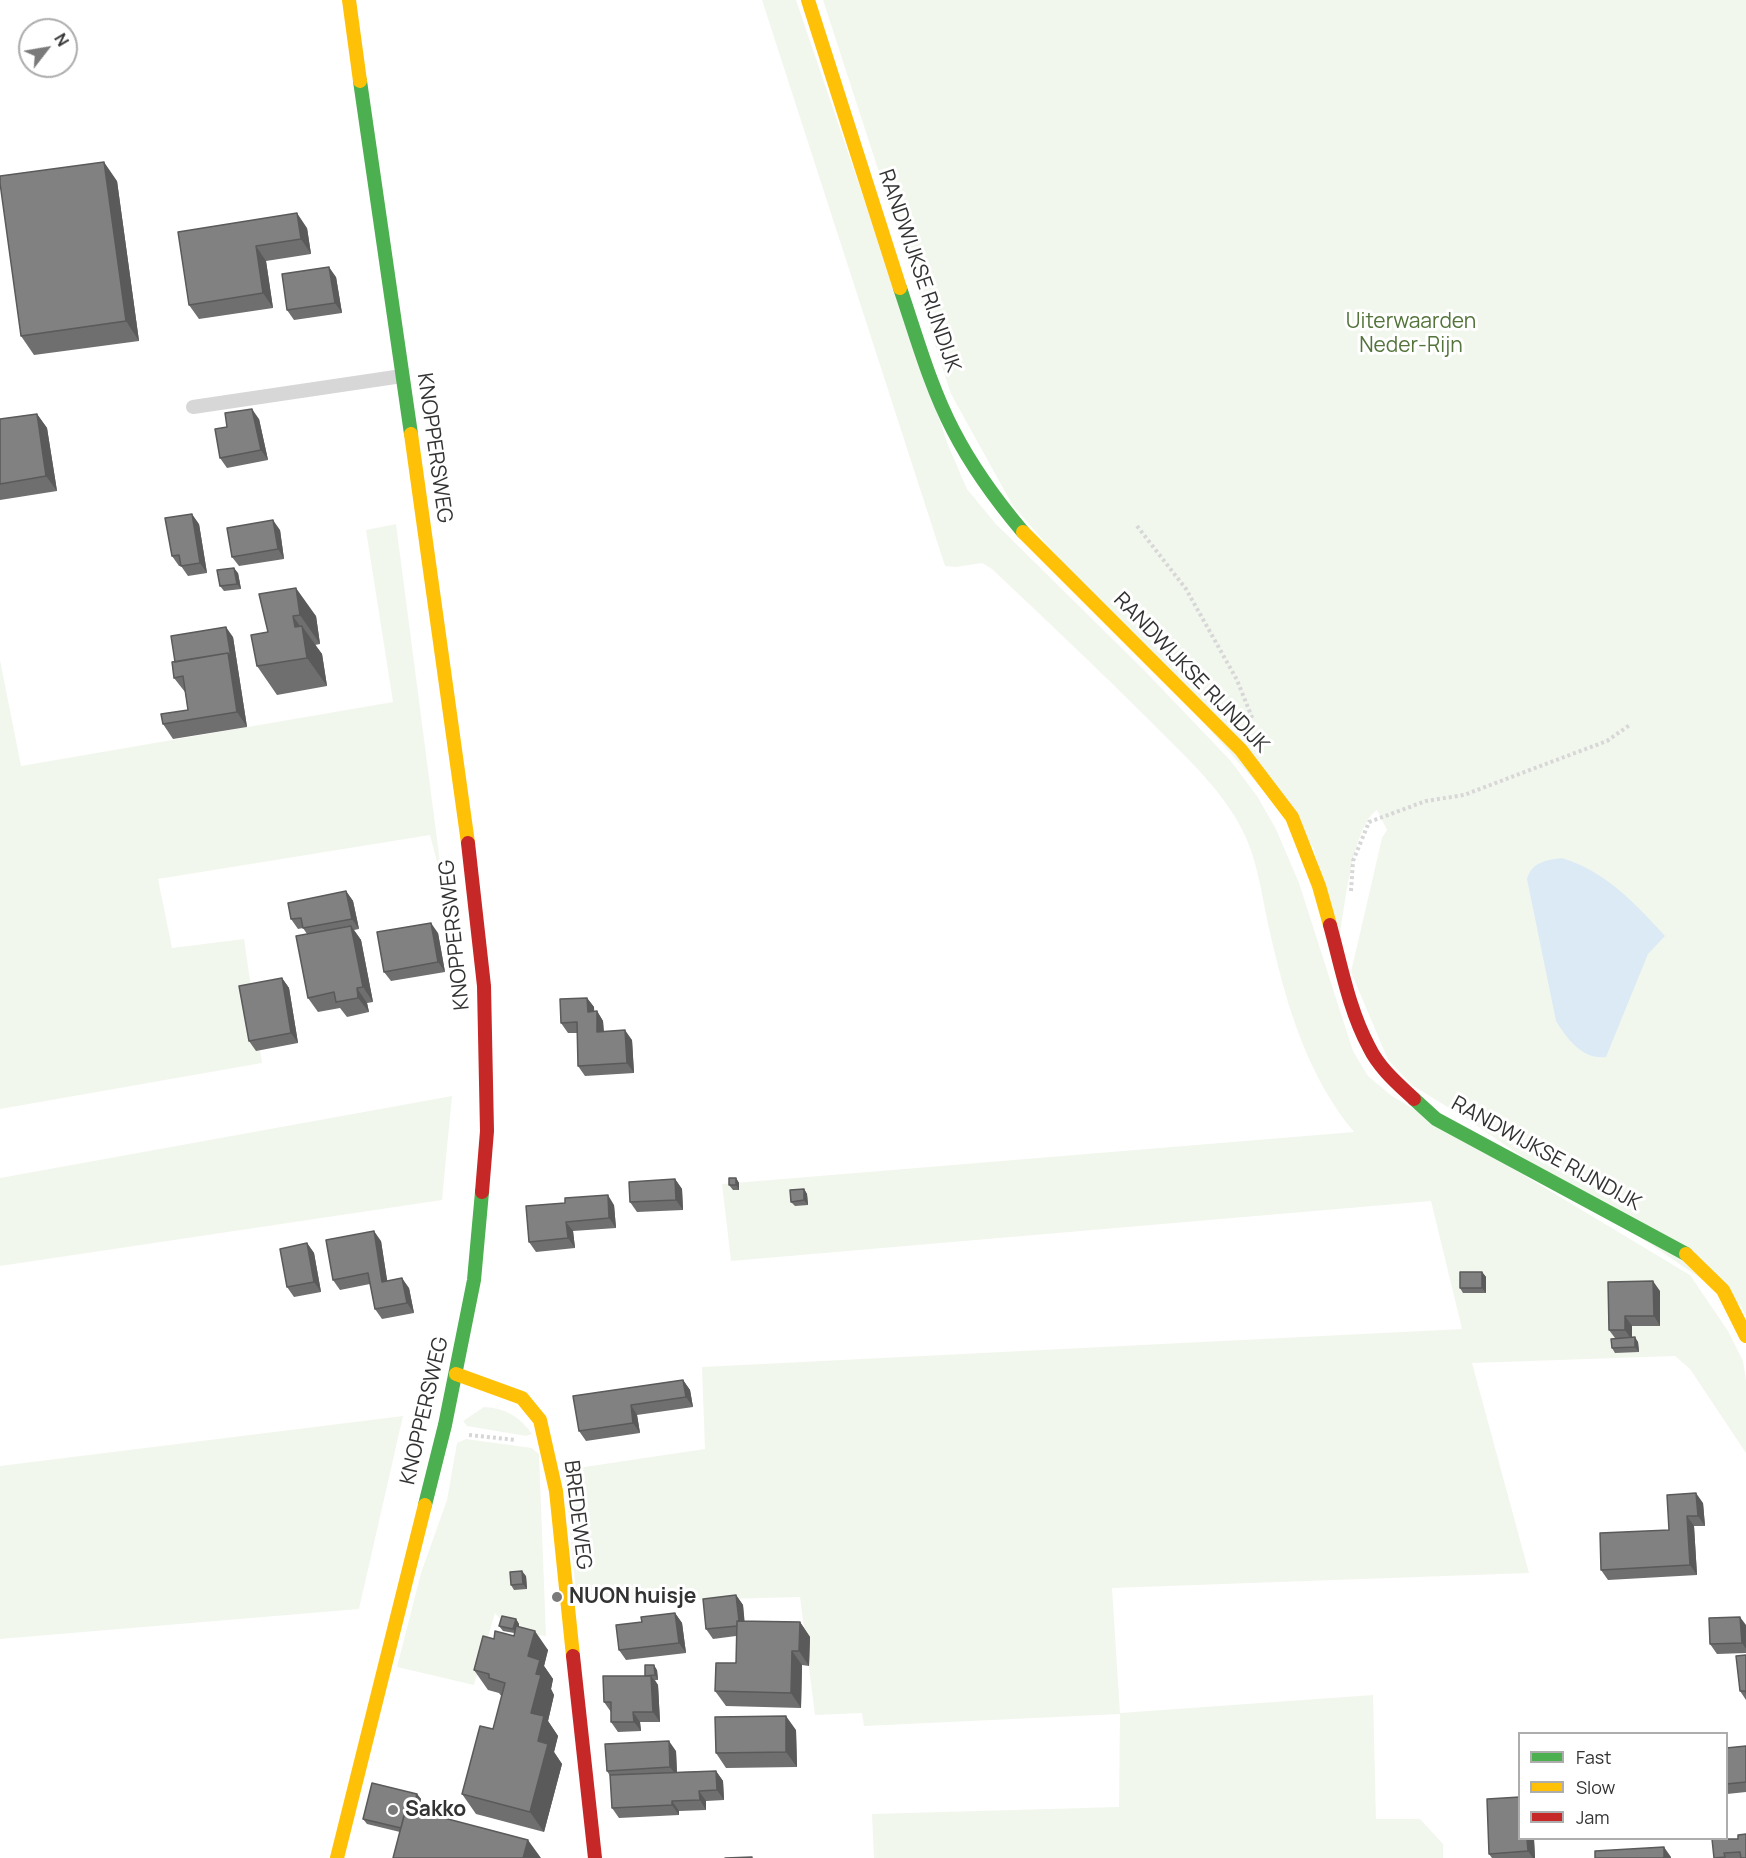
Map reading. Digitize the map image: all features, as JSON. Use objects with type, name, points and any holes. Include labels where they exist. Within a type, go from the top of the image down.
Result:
[{"type":"street","name":"KNOPPERSWEG","points":[[337,1858],[446,1425],[474,1280],[488,1131],[484,986],[464,811],[349,0]]},
{"type":"street","name":"RANDWIJKSE RIJNDIJK","points":[[808,0],[921,349],[952,429],[989,491],[1036,547],[1241,750],[1292,817],[1319,886],[1351,1001],[1369,1048],[1393,1080],[1436,1119],[1691,1257],[1723,1290],[1746,1336]]},
{"type":"street","name":"BREDEWEG","points":[[456,1374],[522,1398],[540,1420],[556,1491],[595,1858]]},
{"type":"lane","points":[[193,406],[403,375]]},
{"type":"path","points":[[1137,526],[1186,589],[1237,680],[1254,722]]},
{"type":"path","points":[[1351,893],[1353,861],[1369,822],[1426,801],[1464,795],[1607,741],[1631,724]]},
{"type":"path","points":[[446,1425],[460,1433],[546,1444]]},
{"type":"green space","points":[[762,0],[796,0],[948,445],[967,489],[995,523],[1145,671],[1230,760],[1257,796],[1276,829],[1299,883],[1353,1051],[1368,1076],[1392,1096],[1690,1275],[1728,1331],[1743,1361],[1746,1380],[1746,1453],[1690,1369],[1675,1356],[1472,1363],[1529,1573],[1112,1588],[1120,1713],[1373,1695],[1376,1819],[1420,1819],[1443,1844],[1443,1858],[874,1858],[872,1814],[1119,1807],[1120,1714],[864,1726],[862,1713],[815,1715],[800,1597],[577,1603],[564,1470],[705,1449],[702,1367],[1462,1329],[1431,1201],[731,1261],[722,1184],[1354,1132],[1324,1088],[1301,1040],[1284,989],[1258,876],[1247,840],[1239,823],[1218,792],[1093,665],[992,569],[982,563],[956,567],[945,566]]},
{"type":"green space","name":"Uiterwaarden Neder-Rijn","points":[[823,0],[1746,0],[1746,1317],[1741,1306],[1464,1117],[1413,1086],[1388,1060],[1351,972],[1382,838],[1387,830],[1377,810],[1362,832],[1356,849],[1340,934],[1313,847],[1013,506],[951,394]]},
{"type":"green space","points":[[396,524],[443,885],[430,835],[158,879],[172,948],[244,939],[262,1063],[0,1109],[0,660],[21,766],[393,702],[366,530]]},
{"type":"green space","points":[[452,1096],[442,1200],[0,1266],[0,1178]]},
{"type":"green space","points":[[484,1407],[512,1414],[532,1434],[526,1436],[467,1426],[463,1421]]},
{"type":"green space","points":[[403,1416],[359,1609],[0,1639],[0,1466]]},
{"type":"green space","points":[[466,1439],[532,1448],[539,1454],[546,1636],[518,1630],[495,1613],[474,1685],[397,1667],[421,1573],[447,1500],[457,1443]]},
{"type":"shaded area","points":[[1562,858],[1606,880],[1631,900],[1665,936],[1648,954],[1606,1057],[1590,1055],[1576,1047],[1556,1021],[1527,879],[1536,865]]},
{"type":"building","points":[[104,162],[126,321],[21,336],[0,176]]},
{"type":"building","points":[[297,213],[301,239],[256,246],[263,293],[189,305],[178,232]]},
{"type":"building","points":[[329,267],[335,303],[287,310],[282,274]]},
{"type":"building","points":[[252,409],[261,450],[220,458],[215,429],[227,427],[225,413]]},
{"type":"building","points":[[37,414],[46,476],[0,484],[0,419]]},
{"type":"building","points":[[192,514],[200,563],[181,566],[179,555],[172,556],[165,518]]},
{"type":"building","points":[[273,520],[278,549],[232,557],[227,528]]},
{"type":"building","points":[[234,568],[237,584],[220,586],[217,570]]},
{"type":"building","points":[[296,588],[300,615],[293,616],[295,627],[302,626],[307,658],[257,666],[251,635],[268,632],[259,594]]},
{"type":"building","points":[[226,627],[231,658],[228,653],[175,662],[171,636]]},
{"type":"building","points":[[228,653],[237,712],[163,724],[161,714],[188,710],[183,676],[174,678],[172,662]]},
{"type":"building","points":[[346,891],[352,919],[303,928],[301,918],[291,919],[288,903]]},
{"type":"building","points":[[431,923],[438,962],[384,972],[377,932]]},
{"type":"building","points":[[351,926],[363,987],[357,988],[358,998],[336,1002],[334,992],[308,998],[296,936]]},
{"type":"building","points":[[282,978],[291,1033],[249,1041],[239,986]]},
{"type":"building","points":[[587,998],[588,1012],[597,1011],[597,1032],[625,1030],[627,1063],[578,1066],[577,1022],[561,1023],[560,999]]},
{"type":"building","points":[[729,1178],[736,1178],[736,1185],[729,1185]]},
{"type":"building","points":[[675,1179],[676,1200],[630,1202],[629,1182]]},
{"type":"building","points":[[804,1189],[804,1200],[791,1202],[790,1190]]},
{"type":"building","points":[[608,1195],[609,1218],[566,1222],[568,1238],[529,1242],[526,1206],[565,1203],[565,1198]]},
{"type":"building","points":[[374,1231],[382,1282],[402,1278],[407,1303],[375,1309],[368,1273],[333,1280],[326,1240]]},
{"type":"building","points":[[307,1243],[314,1282],[287,1287],[280,1249]]},
{"type":"building","points":[[1460,1272],[1482,1272],[1482,1288],[1460,1288]]},
{"type":"building","points":[[1653,1281],[1654,1316],[1625,1316],[1625,1330],[1609,1330],[1608,1282]]},
{"type":"building","points":[[1635,1337],[1635,1347],[1612,1348],[1611,1339]]},
{"type":"building","points":[[683,1380],[686,1397],[631,1405],[633,1423],[579,1431],[573,1396]]},
{"type":"building","points":[[1696,1493],[1698,1516],[1687,1516],[1690,1565],[1601,1570],[1600,1533],[1669,1530],[1667,1495]]},
{"type":"building","points":[[522,1571],[523,1584],[511,1585],[510,1572]]},
{"type":"building","points":[[736,1595],[739,1621],[737,1621],[737,1626],[706,1629],[703,1599]]},
{"type":"building","points":[[675,1613],[679,1643],[619,1650],[616,1625],[642,1622],[641,1617]]},
{"type":"building","points":[[502,1616],[516,1619],[513,1629],[499,1626]]},
{"type":"building","points":[[1740,1617],[1742,1643],[1710,1644],[1709,1618]]},
{"type":"building","points":[[737,1621],[800,1622],[799,1651],[792,1651],[791,1693],[715,1691],[716,1663],[736,1663]]},
{"type":"building","points":[[516,1626],[535,1631],[528,1656],[540,1660],[536,1674],[541,1675],[531,1713],[544,1716],[538,1741],[548,1744],[530,1812],[462,1794],[480,1726],[493,1729],[505,1683],[489,1678],[489,1674],[474,1670],[483,1636],[494,1639],[495,1631],[514,1636]]},
{"type":"building","points":[[1746,1655],[1746,1691],[1740,1691],[1736,1656]]},
{"type":"building","points":[[645,1665],[654,1665],[655,1675],[645,1676]]},
{"type":"building","points":[[603,1676],[651,1676],[653,1712],[633,1712],[634,1722],[611,1722],[611,1702],[604,1702]]},
{"type":"building","points":[[786,1716],[786,1752],[716,1753],[715,1717]]},
{"type":"building","points":[[669,1741],[670,1767],[607,1771],[605,1744]]},
{"type":"building","points":[[1746,1746],[1746,1782],[1728,1784],[1728,1748]]},
{"type":"building","points":[[716,1771],[717,1790],[699,1791],[700,1800],[672,1801],[672,1805],[612,1808],[610,1775]]},
{"type":"building","points":[[372,1783],[417,1794],[413,1809],[406,1808],[401,1828],[363,1819]]},
{"type":"building","points":[[1518,1797],[1518,1840],[1527,1840],[1528,1851],[1489,1854],[1487,1799]]},
{"type":"building","points":[[406,1808],[528,1840],[523,1858],[393,1858]]},
{"type":"building","points":[[1746,1834],[1746,1858],[1741,1858],[1740,1852],[1724,1853],[1725,1857],[1714,1858],[1712,1840],[1738,1839],[1738,1835]]},
{"type":"building","points":[[1664,1847],[1664,1858],[1595,1858],[1595,1851]]},
{"type":"traffic: fast","points":[[360,81],[411,434]]},
{"type":"traffic: fast","points":[[900,288],[930,378],[953,430],[985,483],[1023,532]]},
{"type":"traffic: fast","points":[[1414,1099],[1436,1119],[1686,1254]]},
{"type":"traffic: fast","points":[[425,1505],[445,1425],[474,1280],[482,1192]]},
{"type":"traffic: slow","points":[[349,0],[360,81]]},
{"type":"traffic: slow","points":[[808,0],[900,288]]},
{"type":"traffic: slow","points":[[411,434],[468,843]]},
{"type":"traffic: slow","points":[[1023,532],[1241,750],[1292,817],[1319,886],[1330,925]]},
{"type":"traffic: slow","points":[[1686,1254],[1723,1290],[1746,1336]]},
{"type":"traffic: slow","points":[[456,1374],[522,1398],[540,1420],[556,1491],[573,1656]]},
{"type":"traffic: slow","points":[[337,1858],[425,1505]]},
{"type":"traffic: jam","points":[[468,843],[484,986],[487,1131],[482,1192]]},
{"type":"traffic: jam","points":[[1330,925],[1346,987],[1362,1033],[1378,1062],[1414,1099]]},
{"type":"traffic: jam","points":[[573,1656],[595,1858]]},
{"type":"place","name":"NUON huisje","points":[[557,1597]]},
{"type":"place","name":"Sakko","points":[[393,1810]]}]
